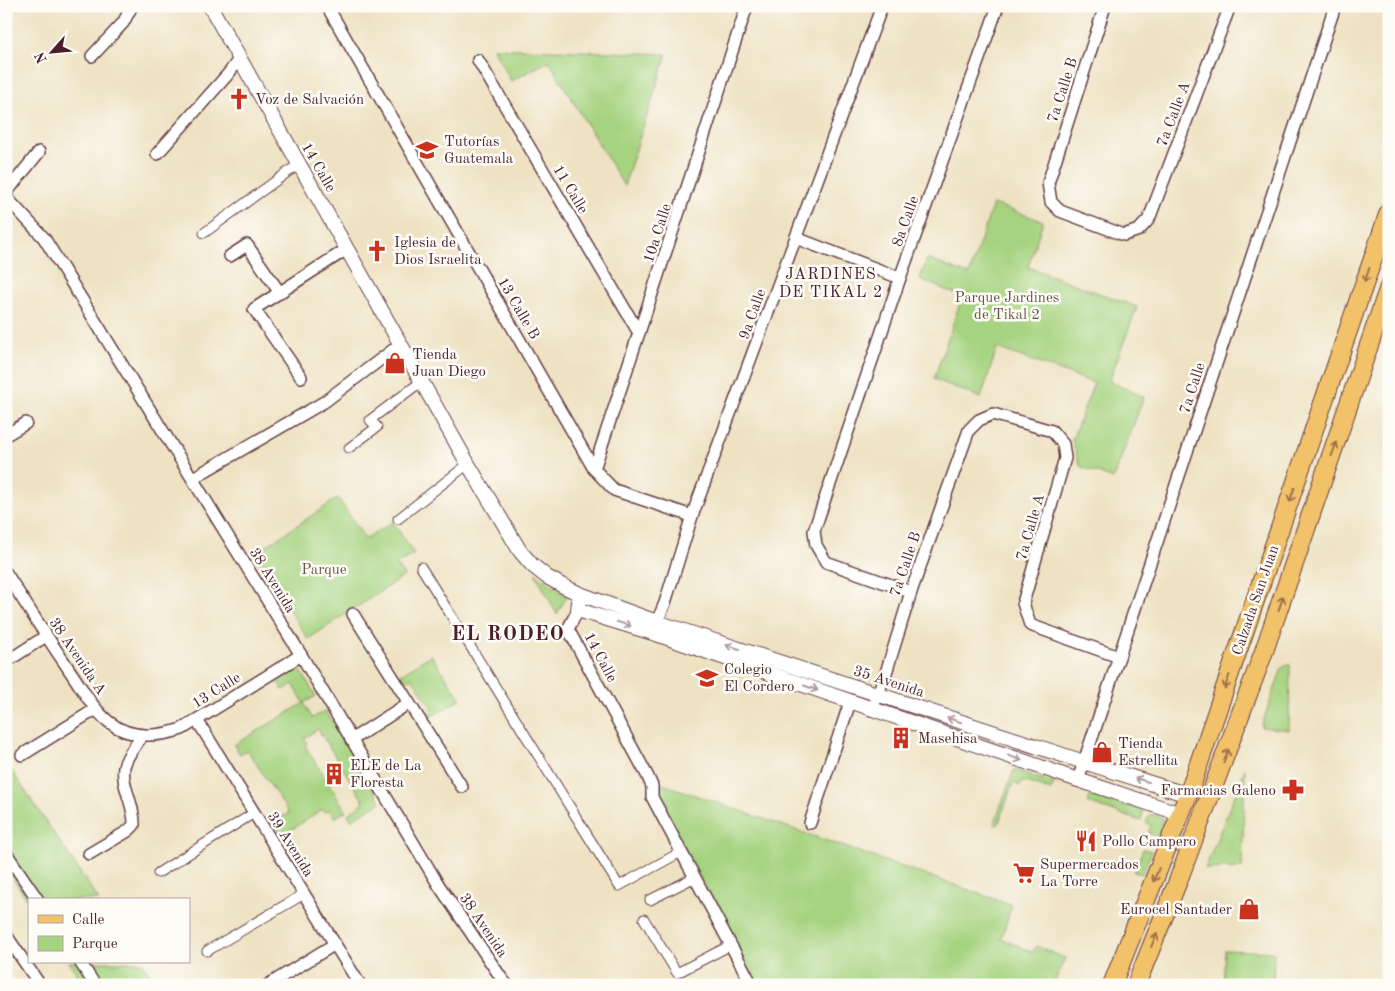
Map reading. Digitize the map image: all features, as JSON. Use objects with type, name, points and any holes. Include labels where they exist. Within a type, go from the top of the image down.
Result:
[{"type":"main road","name":"Calzada San Juan","points":[[1112,985],[1188,795],[1389,212]]},
{"type":"main road","name":"Calzada San Juan","points":[[1136,985],[1178,881],[1263,654],[1389,287]]},
{"type":"street","points":[[92,56],[123,23],[132,6]]},
{"type":"street","name":"14 Calle","points":[[210,6],[468,464],[520,551],[532,565],[547,577],[580,594],[578,610],[568,629],[647,775],[652,786],[652,797],[752,985]]},
{"type":"street","name":"13 Calle B","points":[[328,6],[594,469],[614,490],[692,516]]},
{"type":"street","name":"10a Calle","points":[[594,469],[747,6]]},
{"type":"street","name":"9a Calle","points":[[655,628],[665,603],[692,516],[882,6]]},
{"type":"street","name":"8a Calle","points":[[911,592],[826,562],[816,545],[814,531],[900,278],[998,6]]},
{"type":"street","name":"7a Calle B","points":[[1105,6],[1048,183],[1051,202],[1060,211],[1124,235],[1139,230]]},
{"type":"street","name":"7a Calle A","points":[[1139,230],[1149,220],[1230,6]]},
{"type":"street","name":"7a Calle","points":[[1078,780],[1335,6]]},
{"type":"street","points":[[157,154],[229,74],[239,59]]},
{"type":"street","name":"11 Calle","points":[[478,60],[639,333]]},
{"type":"street","points":[[6,195],[39,152]]},
{"type":"street","points":[[204,233],[299,164]]},
{"type":"street","name":"38 Avenida","points":[[6,195],[44,238],[301,655],[438,884],[507,985]]},
{"type":"street","points":[[796,238],[900,278]]},
{"type":"street","points":[[230,256],[247,245],[280,293]]},
{"type":"street","points":[[301,377],[254,310],[347,249]]},
{"type":"street","points":[[192,478],[324,402],[401,344]]},
{"type":"street","points":[[348,448],[377,427],[370,420],[422,381]]},
{"type":"street","name":"7a Calle B","points":[[872,710],[885,676],[911,592],[969,430],[979,420],[993,414],[1052,431],[1063,444],[1065,458]]},
{"type":"street","points":[[6,435],[26,423]]},
{"type":"street","name":"7a Calle A","points":[[1065,458],[1023,603],[1030,625],[1119,657]]},
{"type":"street","points":[[398,519],[468,464]]},
{"type":"street","points":[[421,567],[620,886],[681,852]]},
{"type":"street","name":"38 Avenida A","points":[[6,574],[96,709],[109,723],[125,731],[142,736]]},
{"type":"street","name":"35 Avenida","points":[[580,594],[655,628],[850,702],[1181,814]]},
{"type":"street","name":"35 Avenida","points":[[578,610],[655,628],[877,694],[1188,795]]},
{"type":"street","points":[[353,614],[462,786]]},
{"type":"street","points":[[6,662],[46,636]]},
{"type":"street","name":"13 Calle","points":[[142,736],[166,734],[182,729],[301,655]]},
{"type":"street","points":[[810,823],[850,702]]},
{"type":"street","points":[[352,740],[409,703]]},
{"type":"street","points":[[22,755],[96,709]]},
{"type":"street","name":"39 Avenida","points":[[197,720],[360,985]]},
{"type":"street","points":[[89,854],[128,831],[134,825],[134,817],[124,780],[124,766],[142,736]]},
{"type":"street","points":[[158,873],[254,813]]},
{"type":"street","points":[[6,853],[37,898]]},
{"type":"street","points":[[650,900],[694,877]]},
{"type":"street","points":[[207,951],[304,894]]},
{"type":"street","points":[[644,919],[677,973],[731,944]]},
{"type":"street","points":[[6,935],[40,985]]},
{"type":"street","points":[[268,985],[335,944]]},
{"type":"street","points":[[81,964],[95,985]]},
{"type":"green space","points":[[493,48],[667,54],[624,186],[549,61],[511,81]]},
{"type":"green space","name":"Parque Jardines de Tikal 2","points":[[993,204],[1043,221],[1028,267],[1137,307],[1109,381],[1144,397],[1113,479],[1080,466],[1072,440],[1094,383],[997,348],[981,398],[934,379],[962,297],[920,279],[927,259],[969,275]]},
{"type":"green space","name":"Parque","points":[[338,498],[365,539],[393,522],[414,554],[396,564],[404,576],[308,639],[254,554]]},
{"type":"green space","points":[[535,573],[567,596],[557,614]]},
{"type":"green space","points":[[431,655],[461,699],[427,719],[425,716],[433,709],[412,678],[405,682],[401,674]]},
{"type":"green space","points":[[1290,665],[1289,730],[1261,727],[1282,668]]},
{"type":"green space","points":[[299,668],[316,696],[304,703],[293,684],[283,690],[277,681]]},
{"type":"green space","name":"ELE de La Floresta","points":[[304,703],[312,718],[326,711],[381,802],[351,820],[348,814],[364,802],[318,729],[304,738],[307,743],[305,746],[346,811],[335,818],[330,810],[324,812],[322,810],[289,831],[291,836],[283,841],[275,821],[289,813],[247,750],[240,754],[234,745]]},
{"type":"green space","points":[[1245,769],[1242,868],[1205,869]]},
{"type":"green space","points":[[11,770],[98,898],[28,898],[28,901],[6,869],[6,772]]},
{"type":"green space","points":[[1014,770],[1054,783],[1051,790],[1023,781],[1020,786],[1013,783],[998,825],[994,824]]},
{"type":"green space","points":[[660,783],[1012,905],[1001,939],[1033,952],[1036,946],[1065,958],[1053,985],[758,985],[657,798]]},
{"type":"green space","points":[[1091,794],[1143,811],[1141,821],[1088,803]]},
{"type":"green space","points":[[1150,814],[1163,818],[1161,824],[1164,828],[1161,838],[1148,833],[1151,825],[1146,823]]},
{"type":"green space","points":[[1143,849],[1152,851],[1142,874],[1134,872]]},
{"type":"green space","points":[[1225,950],[1274,952],[1273,985],[1223,985]]},
{"type":"green space","points":[[70,964],[143,964],[157,985],[84,985]]},
{"type":"place","name":"Voz de Salvación","points":[[239,99]]},
{"type":"place","name":"Tutorías Guatemala","points":[[427,150]]},
{"type":"place","name":"Iglesia de Dios Israelita","points":[[377,251]]},
{"type":"place","name":"Tienda Juan Diego","points":[[395,363]]},
{"type":"place","name":"Colegio El Cordero","points":[[707,678]]},
{"type":"place","name":"Masehisa","points":[[901,738]]},
{"type":"place","name":"Tienda Estrellita","points":[[1102,752]]},
{"type":"place","name":"ELE de La Floresta","points":[[334,774]]},
{"type":"place","name":"Farmacias Galeno","points":[[1293,790]]},
{"type":"place","name":"Pollo Campero","points":[[1086,841]]},
{"type":"place","name":"Supermercados La Torre","points":[[1024,873]]},
{"type":"place","name":"Eurocel Santader","points":[[1249,909]]},
{"type":"district","name":"JARDINES DE TIKAL 2","points":[[831,282]]},
{"type":"district","name":"EL RODEO","points":[[508,633]]}]
